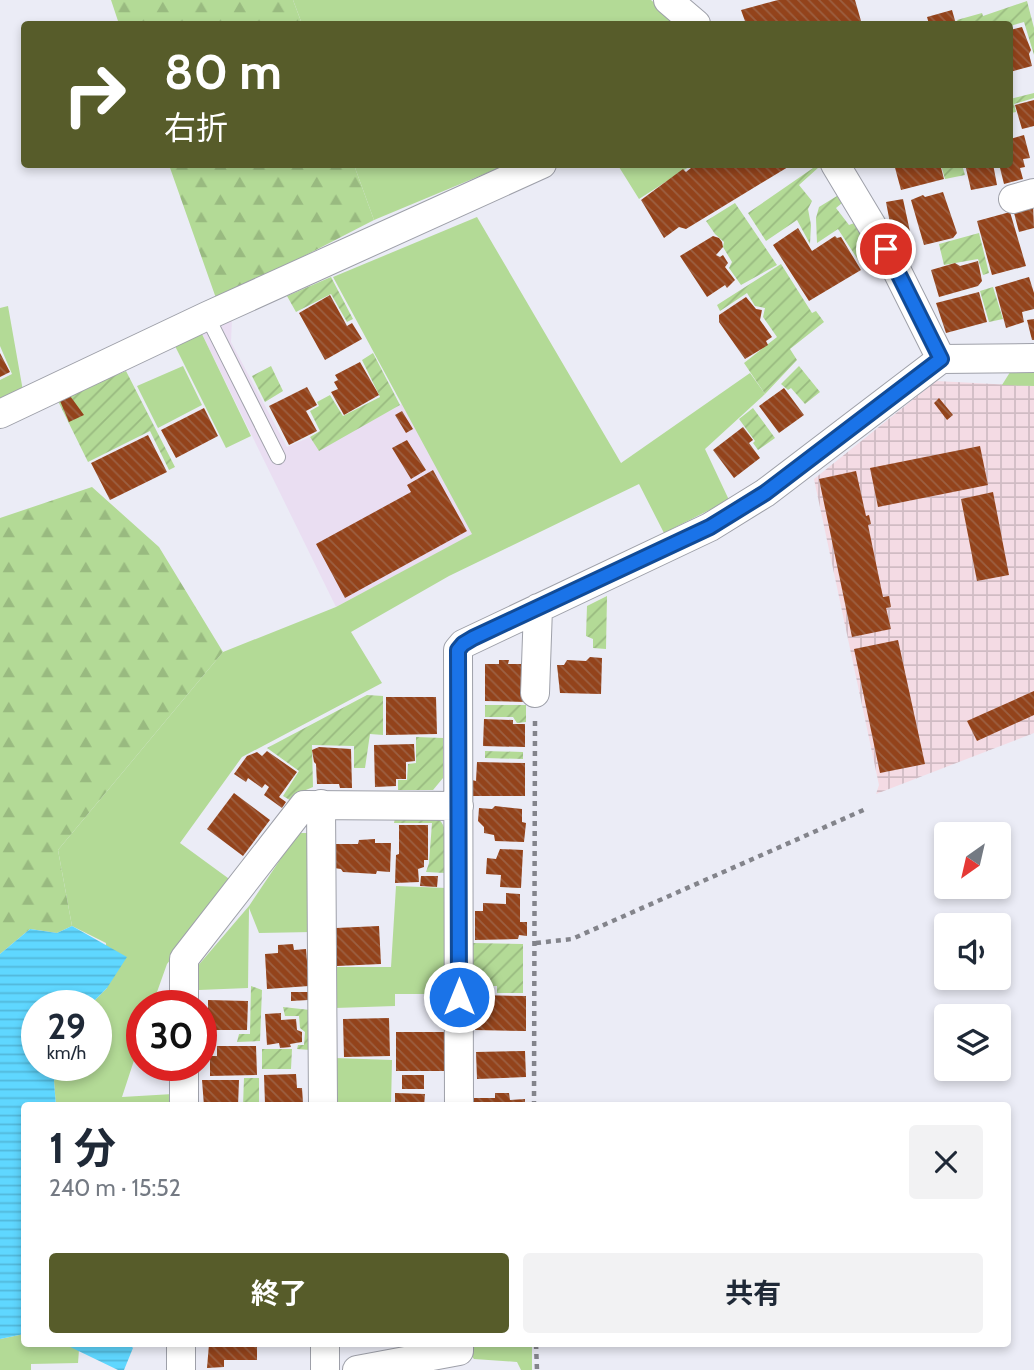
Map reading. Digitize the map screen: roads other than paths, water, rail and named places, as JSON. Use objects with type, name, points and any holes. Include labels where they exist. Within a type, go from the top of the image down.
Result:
[{"type":"street","points":[[668,0],[692,21]]},
{"type":"street","points":[[0,414],[207,316],[533,168]]},
{"type":"street","points":[[837,168],[886,249],[941,359]]},
{"type":"street","points":[[459,1102],[458,650],[473,638],[710,527],[776,485],[941,359],[1034,358]]},
{"type":"street","points":[[535,693],[538,608]]},
{"type":"street","points":[[321,804],[323,1102]]},
{"type":"street","points":[[184,990],[184,959],[304,805],[459,806]]},
{"type":"street","points":[[184,1081],[184,1102]]},
{"type":"street","points":[[181,1347],[181,1370]]},
{"type":"street","points":[[325,1347],[325,1370]]},
{"type":"street","points":[[357,1370],[396,1367],[459,1351],[459,1347]]},
{"type":"lane","points":[[207,316],[278,457]]},
{"type":"water","points":[[72,926],[127,957],[105,990],[21,990],[21,1081],[54,1081],[56,1102],[21,1102],[21,1335],[0,1339],[0,954],[30,929],[57,933]]},
{"type":"water","points":[[70,1347],[132,1347],[124,1370],[118,1370]]}]
